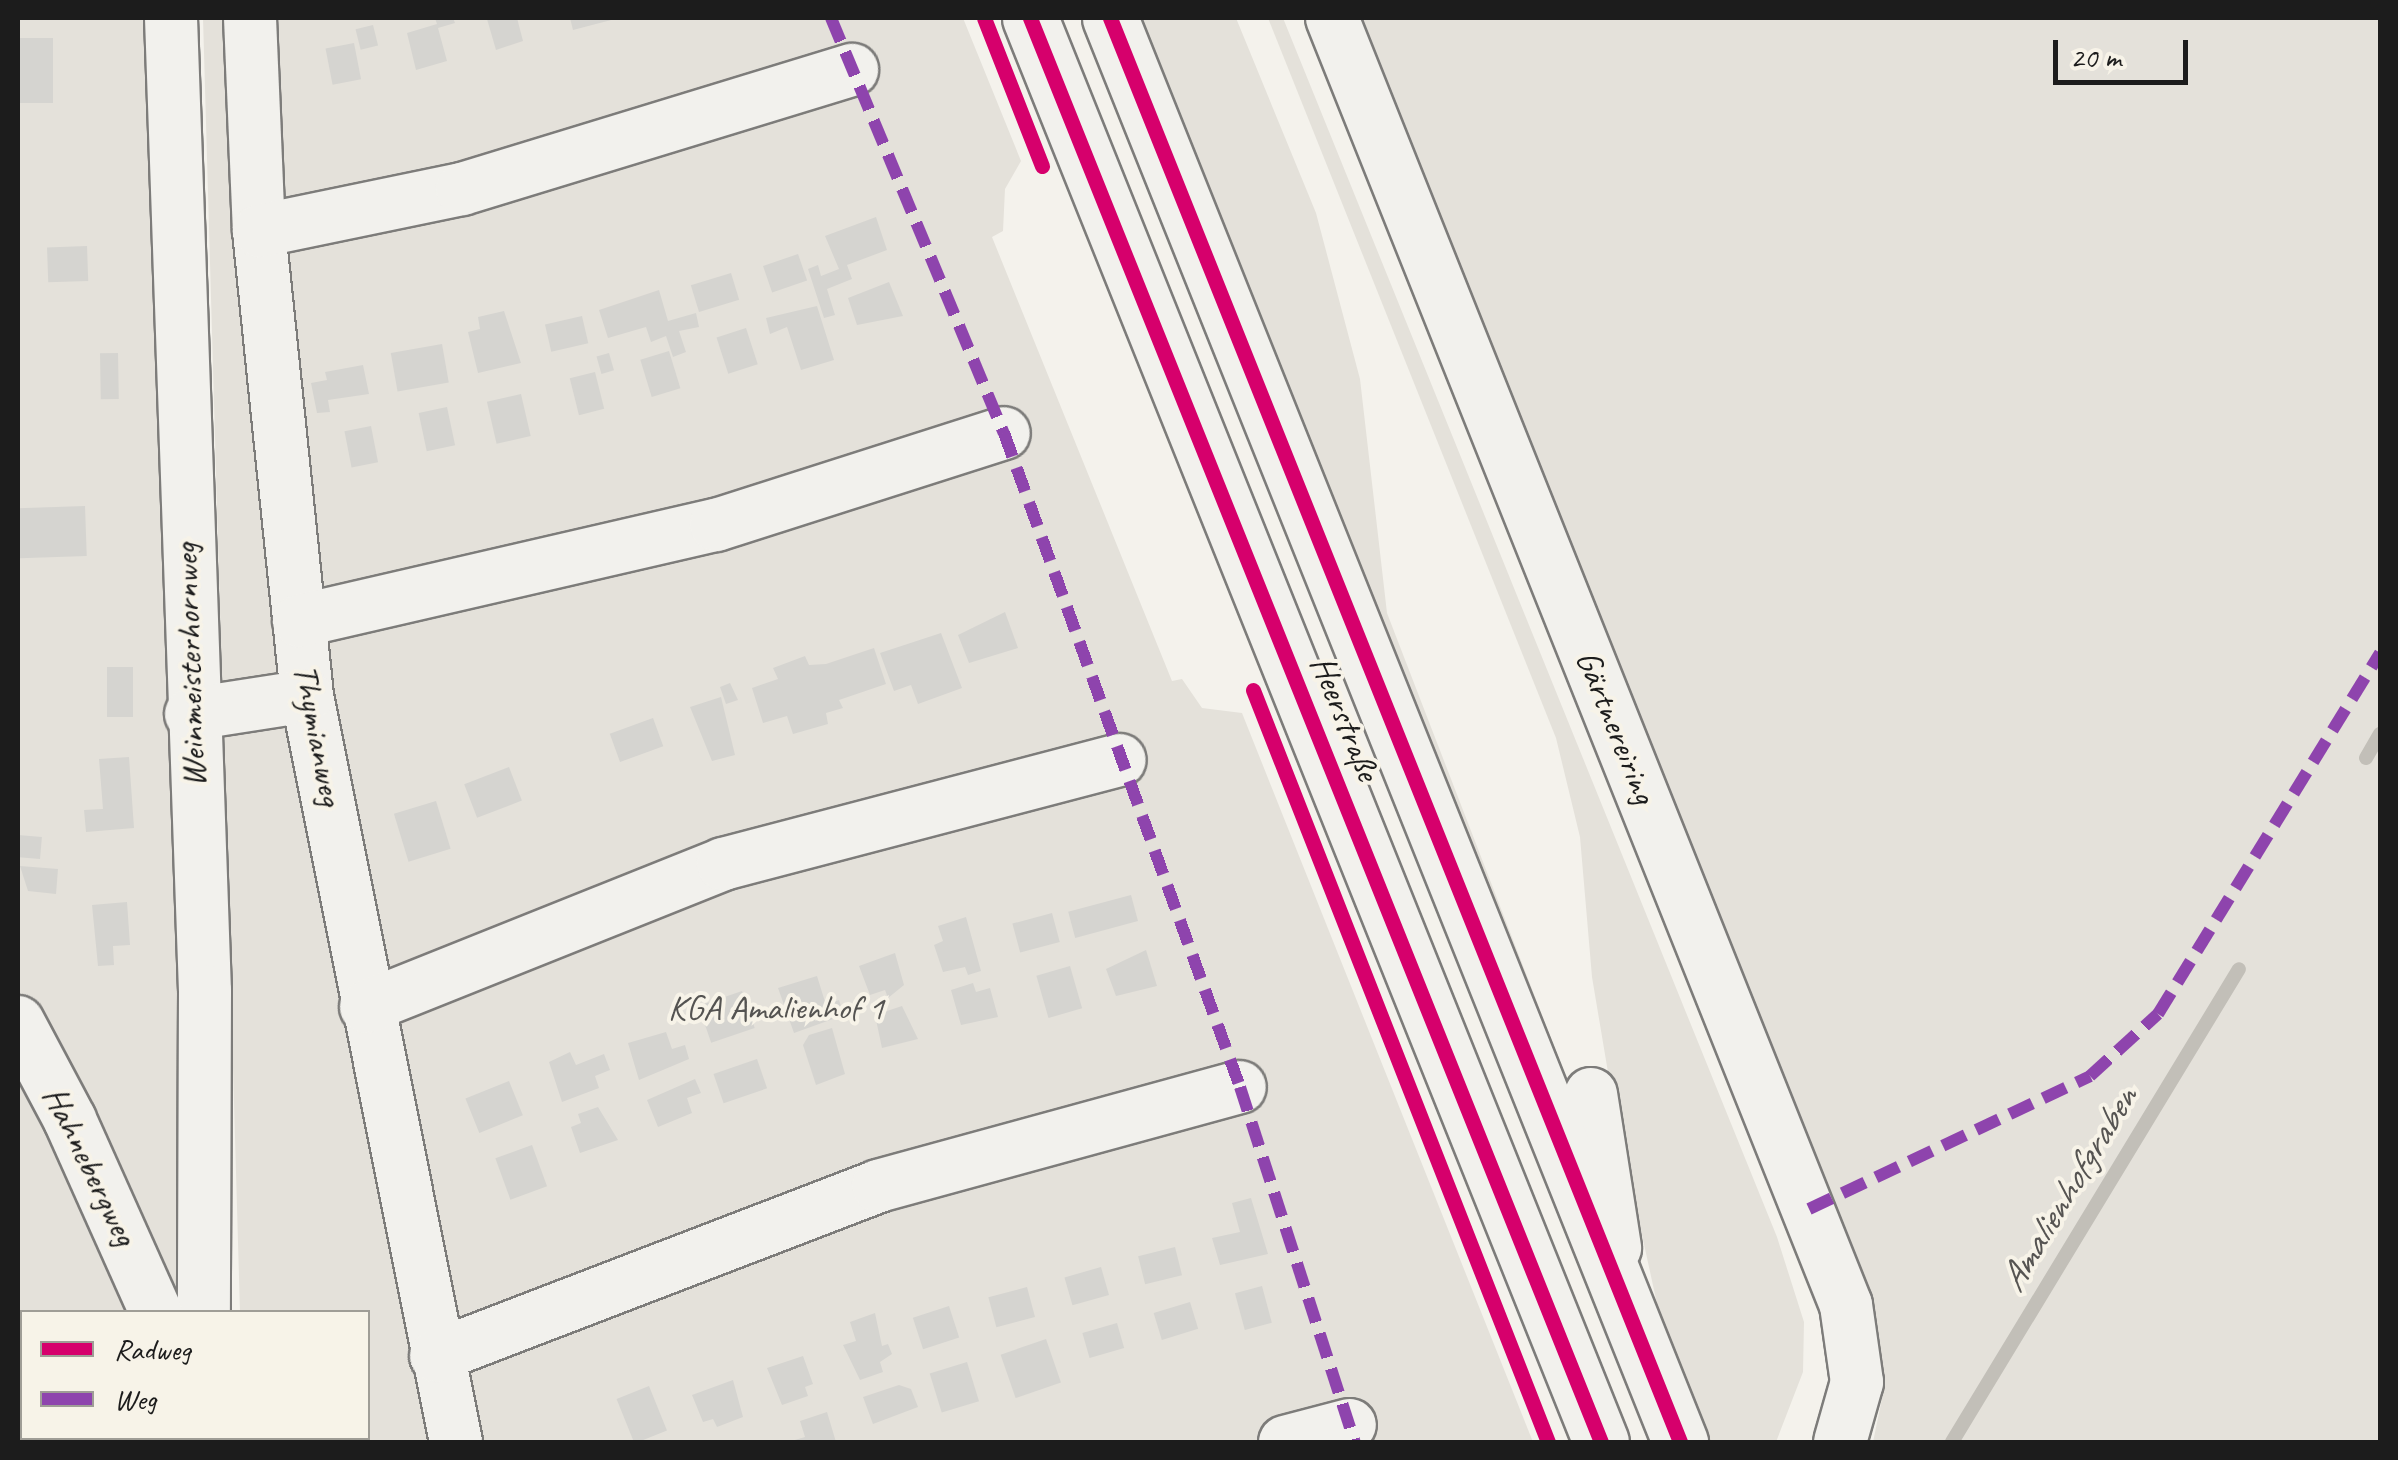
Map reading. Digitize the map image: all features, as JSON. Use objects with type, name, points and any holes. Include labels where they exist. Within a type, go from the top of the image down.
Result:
[{"type":"main road","name":"Heerstraße","points":[[1030,18],[1601,1442]]},
{"type":"main road","name":"Heerstraße","points":[[1110,18],[1680,1442]]},
{"type":"street","name":"Weinmeisterhornweg","points":[[171,18],[192,714],[205,991],[204,1310]]},
{"type":"street","name":"Thymianweg","points":[[250,18],[259,231],[307,696],[366,1007],[456,1442]]},
{"type":"street","name":"Gärtnereiring","points":[[1332,18],[1846,1305],[1857,1382],[1840,1442]]},
{"type":"street","points":[[259,231],[462,188],[852,70]]},
{"type":"street","points":[[298,621],[716,526],[1004,433]]},
{"type":"street","points":[[192,714],[307,696]]},
{"type":"street","points":[[366,1007],[723,864],[1120,760]]},
{"type":"street","name":"Hahnebergweg","points":[[18,1022],[70,1120],[155,1310]]},
{"type":"street","points":[[436,1356],[878,1186],[1240,1087]]},
{"type":"street","points":[[1591,1094],[1624,1304]]},
{"type":"street","points":[[1286,1442],[1350,1425]]},
{"type":"green space","points":[[18,18],[144,18],[189,1310],[20,1310],[20,1440],[193,1442],[18,1442]]},
{"type":"green space","name":"KGA Amalienhof 1","points":[[203,18],[963,18],[1021,161],[1005,189],[1003,231],[992,237],[1172,681],[1182,679],[1202,708],[1242,713],[1533,1442],[244,1442],[370,1440],[370,1310],[240,1310]]},
{"type":"green space","points":[[1138,18],[1236,18],[1316,213],[1360,379],[1387,613],[1564,1072]]},
{"type":"green space","points":[[1268,18],[1283,18],[1777,1237],[1804,1322],[1803,1372],[1776,1442],[1707,1442],[1661,1322],[1613,1102],[1592,977],[1580,837],[1556,738]]},
{"type":"green space","points":[[1356,18],[2380,18],[2380,1442],[1873,1442],[1884,1389],[1872,1304]]},
{"type":"building","points":[[435,18],[453,18],[455,23],[438,28],[447,61],[416,70],[407,33],[437,24]]},
{"type":"building","points":[[517,18],[523,41],[496,50],[487,19]]},
{"type":"building","points":[[570,18],[615,18],[615,19],[573,30]]},
{"type":"building","points":[[373,25],[378,45],[361,50],[356,29]]},
{"type":"building","points":[[18,38],[53,38],[53,103],[18,103]]},
{"type":"building","points":[[354,43],[361,79],[333,85],[326,49]]},
{"type":"building","points":[[876,217],[887,250],[847,265],[852,279],[827,289],[835,315],[824,318],[808,269],[818,265],[821,276],[839,269],[825,236]]},
{"type":"building","points":[[87,246],[88,281],[48,282],[47,247]]},
{"type":"building","points":[[798,254],[807,280],[772,293],[763,266]]},
{"type":"building","points":[[731,273],[739,300],[699,312],[691,285]]},
{"type":"building","points":[[889,282],[903,316],[857,325],[848,298]]},
{"type":"building","points":[[659,290],[668,321],[696,313],[699,327],[679,331],[686,352],[673,357],[666,336],[651,342],[646,327],[608,338],[599,310]]},
{"type":"building","points":[[817,306],[834,360],[801,370],[787,327],[770,334],[766,318]]},
{"type":"building","points":[[504,311],[521,363],[478,373],[468,332],[480,329],[478,317]]},
{"type":"building","points":[[582,316],[588,343],[551,352],[545,325]]},
{"type":"building","points":[[746,328],[758,364],[728,374],[717,338]]},
{"type":"building","points":[[442,344],[449,382],[398,391],[391,353]]},
{"type":"building","points":[[669,351],[680,388],[652,397],[640,360]]},
{"type":"building","points":[[100,353],[118,353],[119,399],[101,399]]},
{"type":"building","points":[[609,353],[614,370],[601,374],[597,357]]},
{"type":"building","points":[[363,365],[369,394],[328,400],[330,412],[317,413],[311,383],[327,380],[325,372]]},
{"type":"building","points":[[595,372],[604,409],[579,415],[570,378]]},
{"type":"building","points":[[521,394],[531,436],[497,444],[487,402]]},
{"type":"building","points":[[447,407],[455,445],[427,451],[419,413]]},
{"type":"building","points":[[371,426],[378,462],[352,467],[344,431]]},
{"type":"building","points":[[85,506],[87,556],[20,558],[18,508]]},
{"type":"building","points":[[1005,612],[1018,648],[969,663],[958,635]]},
{"type":"building","points":[[941,633],[962,688],[918,704],[911,685],[894,691],[880,653]]},
{"type":"building","points":[[874,648],[886,684],[839,700],[843,708],[826,713],[828,724],[793,734],[787,716],[763,723],[752,688],[778,679],[773,668],[805,656],[809,665],[826,664]]},
{"type":"building","points":[[107,667],[133,667],[133,717],[107,717]]},
{"type":"building","points":[[730,683],[738,700],[726,704],[720,687]]},
{"type":"building","points":[[721,697],[735,755],[712,761],[690,707]]},
{"type":"building","points":[[653,718],[663,746],[620,762],[610,734]]},
{"type":"building","points":[[129,757],[134,828],[86,832],[84,810],[103,809],[99,759]]},
{"type":"building","points":[[509,767],[522,801],[477,818],[464,784]]},
{"type":"building","points":[[436,801],[451,849],[409,862],[394,814]]},
{"type":"building","points":[[18,835],[42,837],[40,859],[18,857]]},
{"type":"building","points":[[20,866],[58,869],[56,894],[28,891]]},
{"type":"building","points":[[1131,895],[1138,921],[1075,938],[1068,912]]},
{"type":"building","points":[[127,902],[130,945],[113,946],[114,965],[98,966],[92,905]]},
{"type":"building","points":[[1052,913],[1060,942],[1020,953],[1012,924]]},
{"type":"building","points":[[966,917],[981,971],[968,975],[965,967],[943,972],[934,945],[943,941],[938,926]]},
{"type":"building","points":[[1146,950],[1157,986],[1116,996],[1106,969]]},
{"type":"building","points":[[895,953],[904,985],[888,998],[885,990],[870,995],[859,966]]},
{"type":"building","points":[[1070,966],[1082,1008],[1048,1018],[1036,976]]},
{"type":"building","points":[[817,976],[826,1005],[839,1000],[844,1015],[794,1033],[778,988]]},
{"type":"building","points":[[973,983],[976,992],[990,988],[998,1017],[961,1025],[951,990]]},
{"type":"building","points":[[742,991],[755,1028],[711,1043],[699,1006]]},
{"type":"building","points":[[902,1006],[918,1039],[882,1048],[875,1015]]},
{"type":"building","points":[[832,1028],[845,1074],[816,1085],[803,1045],[809,1035]]},
{"type":"building","points":[[666,1032],[672,1049],[685,1045],[689,1059],[639,1080],[628,1043]]},
{"type":"building","points":[[570,1052],[576,1065],[604,1054],[610,1070],[595,1076],[599,1088],[562,1102],[549,1062]]},
{"type":"building","points":[[757,1059],[767,1088],[724,1103],[714,1074]]},
{"type":"building","points":[[695,1079],[701,1093],[687,1098],[692,1113],[658,1127],[647,1100]]},
{"type":"building","points":[[509,1081],[523,1115],[479,1133],[465,1099]]},
{"type":"building","points":[[598,1107],[618,1140],[580,1153],[571,1127],[581,1123],[578,1114]]},
{"type":"building","points":[[532,1145],[547,1186],[510,1200],[495,1158]]},
{"type":"building","points":[[1251,1198],[1268,1254],[1220,1265],[1212,1238],[1240,1232],[1232,1203]]},
{"type":"building","points":[[1175,1247],[1182,1275],[1145,1284],[1138,1256]]},
{"type":"building","points":[[1101,1267],[1109,1295],[1072,1305],[1064,1277]]},
{"type":"building","points":[[1262,1286],[1272,1323],[1245,1330],[1235,1293]]},
{"type":"building","points":[[1027,1287],[1035,1317],[996,1327],[988,1297]]},
{"type":"building","points":[[1190,1302],[1198,1329],[1162,1340],[1154,1313]]},
{"type":"building","points":[[949,1306],[959,1337],[923,1349],[913,1318]]},
{"type":"building","points":[[875,1313],[882,1346],[888,1344],[892,1354],[880,1362],[883,1372],[860,1380],[843,1345],[856,1341],[850,1322]]},
{"type":"building","points":[[1117,1323],[1124,1348],[1090,1358],[1082,1333]]},
{"type":"building","points":[[1046,1339],[1061,1382],[1016,1398],[1001,1355]]},
{"type":"building","points":[[803,1356],[813,1384],[805,1387],[808,1396],[782,1405],[767,1368]]},
{"type":"building","points":[[967,1362],[979,1401],[942,1413],[930,1373]]},
{"type":"building","points":[[733,1380],[743,1417],[717,1427],[713,1419],[703,1422],[692,1395]]},
{"type":"building","points":[[899,1385],[911,1389],[918,1407],[873,1424],[863,1397]]},
{"type":"building","points":[[649,1386],[667,1431],[634,1442],[617,1399]]},
{"type":"building","points":[[827,1412],[836,1442],[788,1442],[805,1437],[800,1421]]},
{"type":"waterway","name":"Amalienhofgraben","points":[[2366,758],[2380,734]]},
{"type":"waterway","name":"Amalienhofgraben","points":[[1952,1442],[2239,969]]},
{"type":"marked path","points":[[831,18],[1004,433],[1240,1087],[1355,1442]]},
{"type":"marked path","points":[[1809,1209],[2090,1076],[2158,1014],[2380,653]]},
{"type":"cycle path","points":[[984,18],[1042,166]]},
{"type":"cycle path","points":[[1030,18],[1601,1442]]},
{"type":"cycle path","points":[[1110,18],[1680,1442]]},
{"type":"cycle path","points":[[1253,690],[1548,1442]]}]
